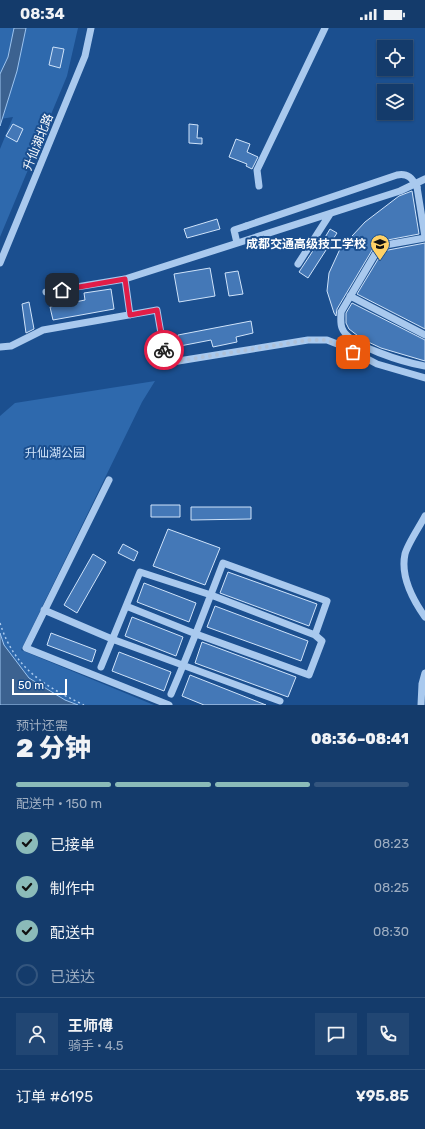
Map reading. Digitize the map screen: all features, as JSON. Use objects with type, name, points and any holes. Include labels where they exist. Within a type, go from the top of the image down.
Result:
[{"type":"street","name":"升仙湖北路","points":[[0,263],[85,56],[91,28]]},
{"type":"street","points":[[259,186],[257,170],[325,28]]},
{"type":"street","points":[[237,243],[234,230],[397,175],[405,174],[410,176],[418,190],[425,238],[380,246],[341,312],[341,317],[342,329],[351,337],[371,350],[410,363],[425,366]]},
{"type":"street","points":[[46,292],[125,279],[400,191],[425,179]]},
{"type":"street","points":[[298,264],[330,214]]},
{"type":"street","points":[[125,279],[130,315]]},
{"type":"street","points":[[350,296],[425,335]]},
{"type":"street","points":[[0,347],[12,346],[43,330],[157,310],[166,363],[308,340],[327,340],[345,347],[377,364],[425,378]]},
{"type":"street","points":[[109,480],[26,648],[169,705]]},
{"type":"street","points":[[425,516],[405,553],[404,566],[411,595],[425,617]]},
{"type":"street","points":[[171,694],[184,665],[223,563],[327,601],[315,635]]},
{"type":"street","points":[[101,667],[112,639],[140,572],[210,595],[315,635],[322,641],[309,675],[196,634],[126,606]]},
{"type":"street","points":[[44,610],[112,639],[280,701]]},
{"type":"street","points":[[422,705],[422,684],[425,673]]},
{"type":"path","points":[[0,624],[11,649],[25,668],[42,683],[84,705]]},
{"type":"green space","points":[[0,28],[78,28],[67,76],[0,237],[0,149],[13,117],[0,119]]},
{"type":"green space","name":"升仙湖公园","points":[[155,381],[142,402],[21,650],[154,705],[0,705],[0,416],[15,403]]},
{"type":"shaded area","points":[[14,28],[26,28],[17,71],[0,126],[0,74],[8,57]]},
{"type":"shaded area","points":[[0,633],[4,645],[29,678],[65,700],[78,705],[0,705]]},
{"type":"building","points":[[53,47],[64,49],[60,68],[49,65]]},
{"type":"building","points":[[13,124],[23,129],[17,142],[6,136]]},
{"type":"building","points":[[189,124],[198,125],[197,138],[202,138],[202,144],[189,143]]},
{"type":"building","points":[[236,139],[250,144],[247,152],[258,157],[252,169],[246,166],[247,164],[229,157]]},
{"type":"building","points":[[412,191],[419,234],[377,242],[337,309],[336,316],[327,291],[329,273],[340,249],[365,222],[399,196]]},
{"type":"building","points":[[217,219],[220,229],[187,238],[184,229]]},
{"type":"building","points":[[330,229],[337,233],[308,278],[299,272],[322,237],[324,239]]},
{"type":"building","points":[[425,243],[425,329],[357,294],[383,251]]},
{"type":"building","points":[[210,268],[215,296],[179,302],[174,274]]},
{"type":"building","points":[[238,271],[243,294],[229,296],[225,273]]},
{"type":"building","points":[[111,289],[114,309],[53,320],[50,307],[85,300],[84,293]]},
{"type":"building","points":[[29,302],[34,329],[26,333],[22,304]]},
{"type":"building","points":[[352,303],[425,340],[425,361],[381,348],[362,339],[349,329],[346,323],[346,313]]},
{"type":"building","points":[[251,321],[253,333],[236,337],[237,342],[213,347],[211,340],[180,346],[178,335]]},
{"type":"building","points":[[151,505],[180,505],[180,517],[151,517]]},
{"type":"building","points":[[191,507],[251,507],[251,519],[191,520]]},
{"type":"building","points":[[168,529],[220,548],[205,585],[153,566]]},
{"type":"building","points":[[123,544],[138,552],[134,561],[118,553]]},
{"type":"building","points":[[93,554],[106,562],[77,613],[64,605]]},
{"type":"building","points":[[228,572],[317,604],[309,626],[220,593]]},
{"type":"building","points":[[144,583],[196,603],[189,622],[137,602]]},
{"type":"building","points":[[215,606],[308,641],[301,661],[207,627]]},
{"type":"building","points":[[132,617],[183,637],[176,656],[125,636]]},
{"type":"building","points":[[51,633],[96,650],[92,662],[47,645]]},
{"type":"building","points":[[202,642],[296,677],[288,697],[195,663]]},
{"type":"building","points":[[119,652],[171,672],[164,691],[112,671]]},
{"type":"building","points":[[190,675],[266,705],[204,705],[182,696]]},
{"type":"way so far","points":[[164,350],[166,363],[308,340],[327,340],[353,352]]},
{"type":"place","name":"成都交通高级技工学校","points":[[380,261]]},
{"type":"route","points":[[62,290],[125,279],[130,315],[157,310],[164,350]]}]
